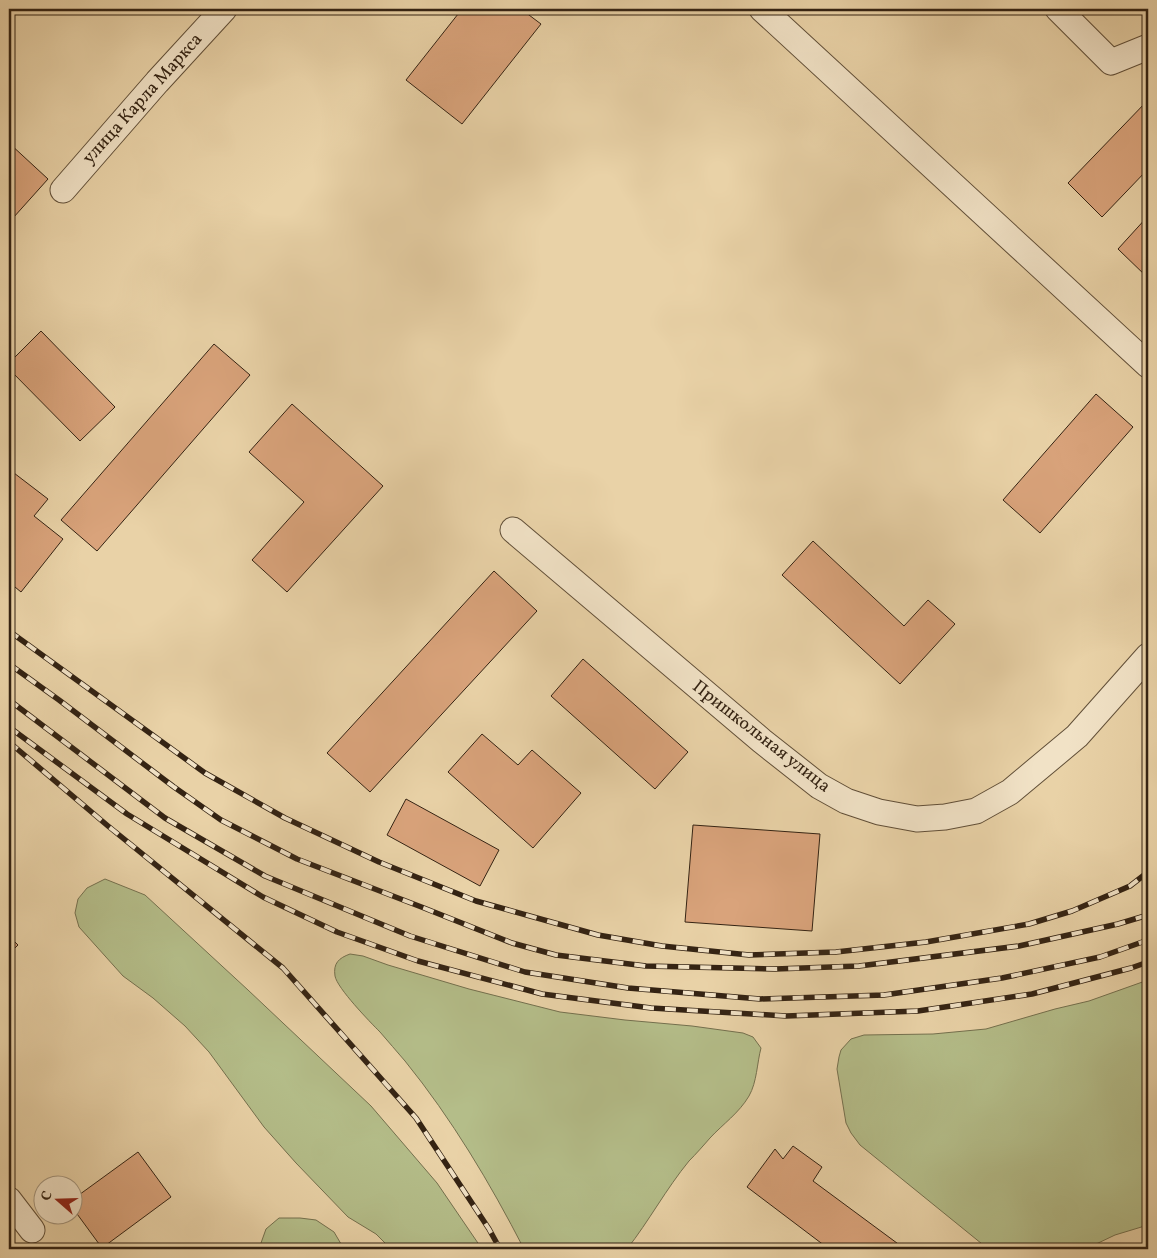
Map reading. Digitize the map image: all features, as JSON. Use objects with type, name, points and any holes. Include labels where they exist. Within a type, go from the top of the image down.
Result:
[{"type":"street","name":"улица Карла Маркса","points":[[63,190],[224,9]]},
{"type":"street","points":[[762,9],[1148,365]]},
{"type":"street","points":[[1058,9],[1111,62],[1148,47]]},
{"type":"street","name":"Пришкольная улица","points":[[513,530],[776,752],[819,786],[846,801],[879,812],[917,819],[945,817],[976,811],[1010,792],[1077,736],[1148,656]]},
{"type":"street","points":[[9,1200],[32,1230]]},
{"type":"green space","points":[[105,879],[145,895],[371,1106],[437,1183],[482,1249],[391,1249],[376,1234],[348,1217],[264,1127],[209,1052],[185,1026],[153,998],[123,976],[79,927],[75,913],[78,899],[87,888]]},
{"type":"green space","points":[[350,954],[363,956],[469,989],[560,1012],[743,1033],[753,1037],[761,1048],[754,1085],[741,1108],[689,1161],[627,1249],[524,1249],[484,1176],[439,1106],[405,1061],[341,988],[335,976],[336,964],[340,959]]},
{"type":"green space","points":[[1148,980],[1148,1225],[1115,1235],[1082,1249],[987,1248],[860,1145],[846,1123],[837,1069],[841,1050],[851,1039],[864,1035],[933,1034],[986,1029],[1089,1001]]},
{"type":"green space","points":[[279,1218],[316,1220],[334,1232],[344,1249],[264,1249],[261,1243],[266,1229]]},
{"type":"building","points":[[462,9],[521,9],[541,24],[462,124],[406,80]]},
{"type":"building","points":[[1148,100],[1148,169],[1102,217],[1068,183]]},
{"type":"building","points":[[9,143],[48,179],[13,218],[9,214]]},
{"type":"building","points":[[1148,216],[1148,278],[1118,249]]},
{"type":"building","points":[[41,331],[115,407],[80,441],[9,369],[9,363]]},
{"type":"building","points":[[214,344],[250,375],[97,551],[61,520]]},
{"type":"building","points":[[1096,394],[1133,427],[1040,533],[1003,500]]},
{"type":"building","points":[[292,404],[383,486],[287,592],[252,560],[304,502],[249,452]]},
{"type":"building","points":[[14,473],[48,499],[34,516],[63,539],[21,592],[9,582],[9,480]]},
{"type":"building","points":[[813,541],[904,626],[928,600],[955,624],[900,684],[782,575]]},
{"type":"building","points":[[494,571],[537,611],[370,792],[327,753]]},
{"type":"building","points":[[583,659],[688,752],[655,789],[551,696]]},
{"type":"building","points":[[482,734],[518,765],[532,750],[581,793],[533,848],[448,772]]},
{"type":"building","points":[[406,799],[499,850],[480,886],[387,835]]},
{"type":"building","points":[[693,825],[820,834],[812,931],[685,922]]},
{"type":"building","points":[[9,936],[18,945],[9,954]]},
{"type":"building","points":[[793,1146],[822,1167],[813,1181],[905,1249],[829,1249],[747,1187],[775,1149],[783,1159]]},
{"type":"building","points":[[138,1152],[171,1197],[102,1248],[82,1221],[82,1193]]},
{"type":"railway","points":[[9,631],[205,773],[285,818],[379,862],[476,901],[598,935],[662,946],[749,955],[836,952],[926,942],[1029,924],[1072,911],[1130,886],[1148,872]]},
{"type":"railway","points":[[9,664],[221,820],[297,859],[512,943],[556,955],[646,966],[775,969],[859,966],[1019,946],[1118,924],[1148,915]]},
{"type":"railway","points":[[9,700],[165,818],[265,876],[410,936],[525,972],[628,988],[760,999],[884,995],[1002,978],[1100,957],[1148,940]]},
{"type":"railway","points":[[9,727],[127,814],[263,897],[337,932],[418,961],[542,994],[651,1008],[786,1016],[918,1011],[1032,994],[1148,962]]},
{"type":"railway","points":[[9,742],[108,826],[283,968],[416,1118],[489,1229],[500,1249]]}]
